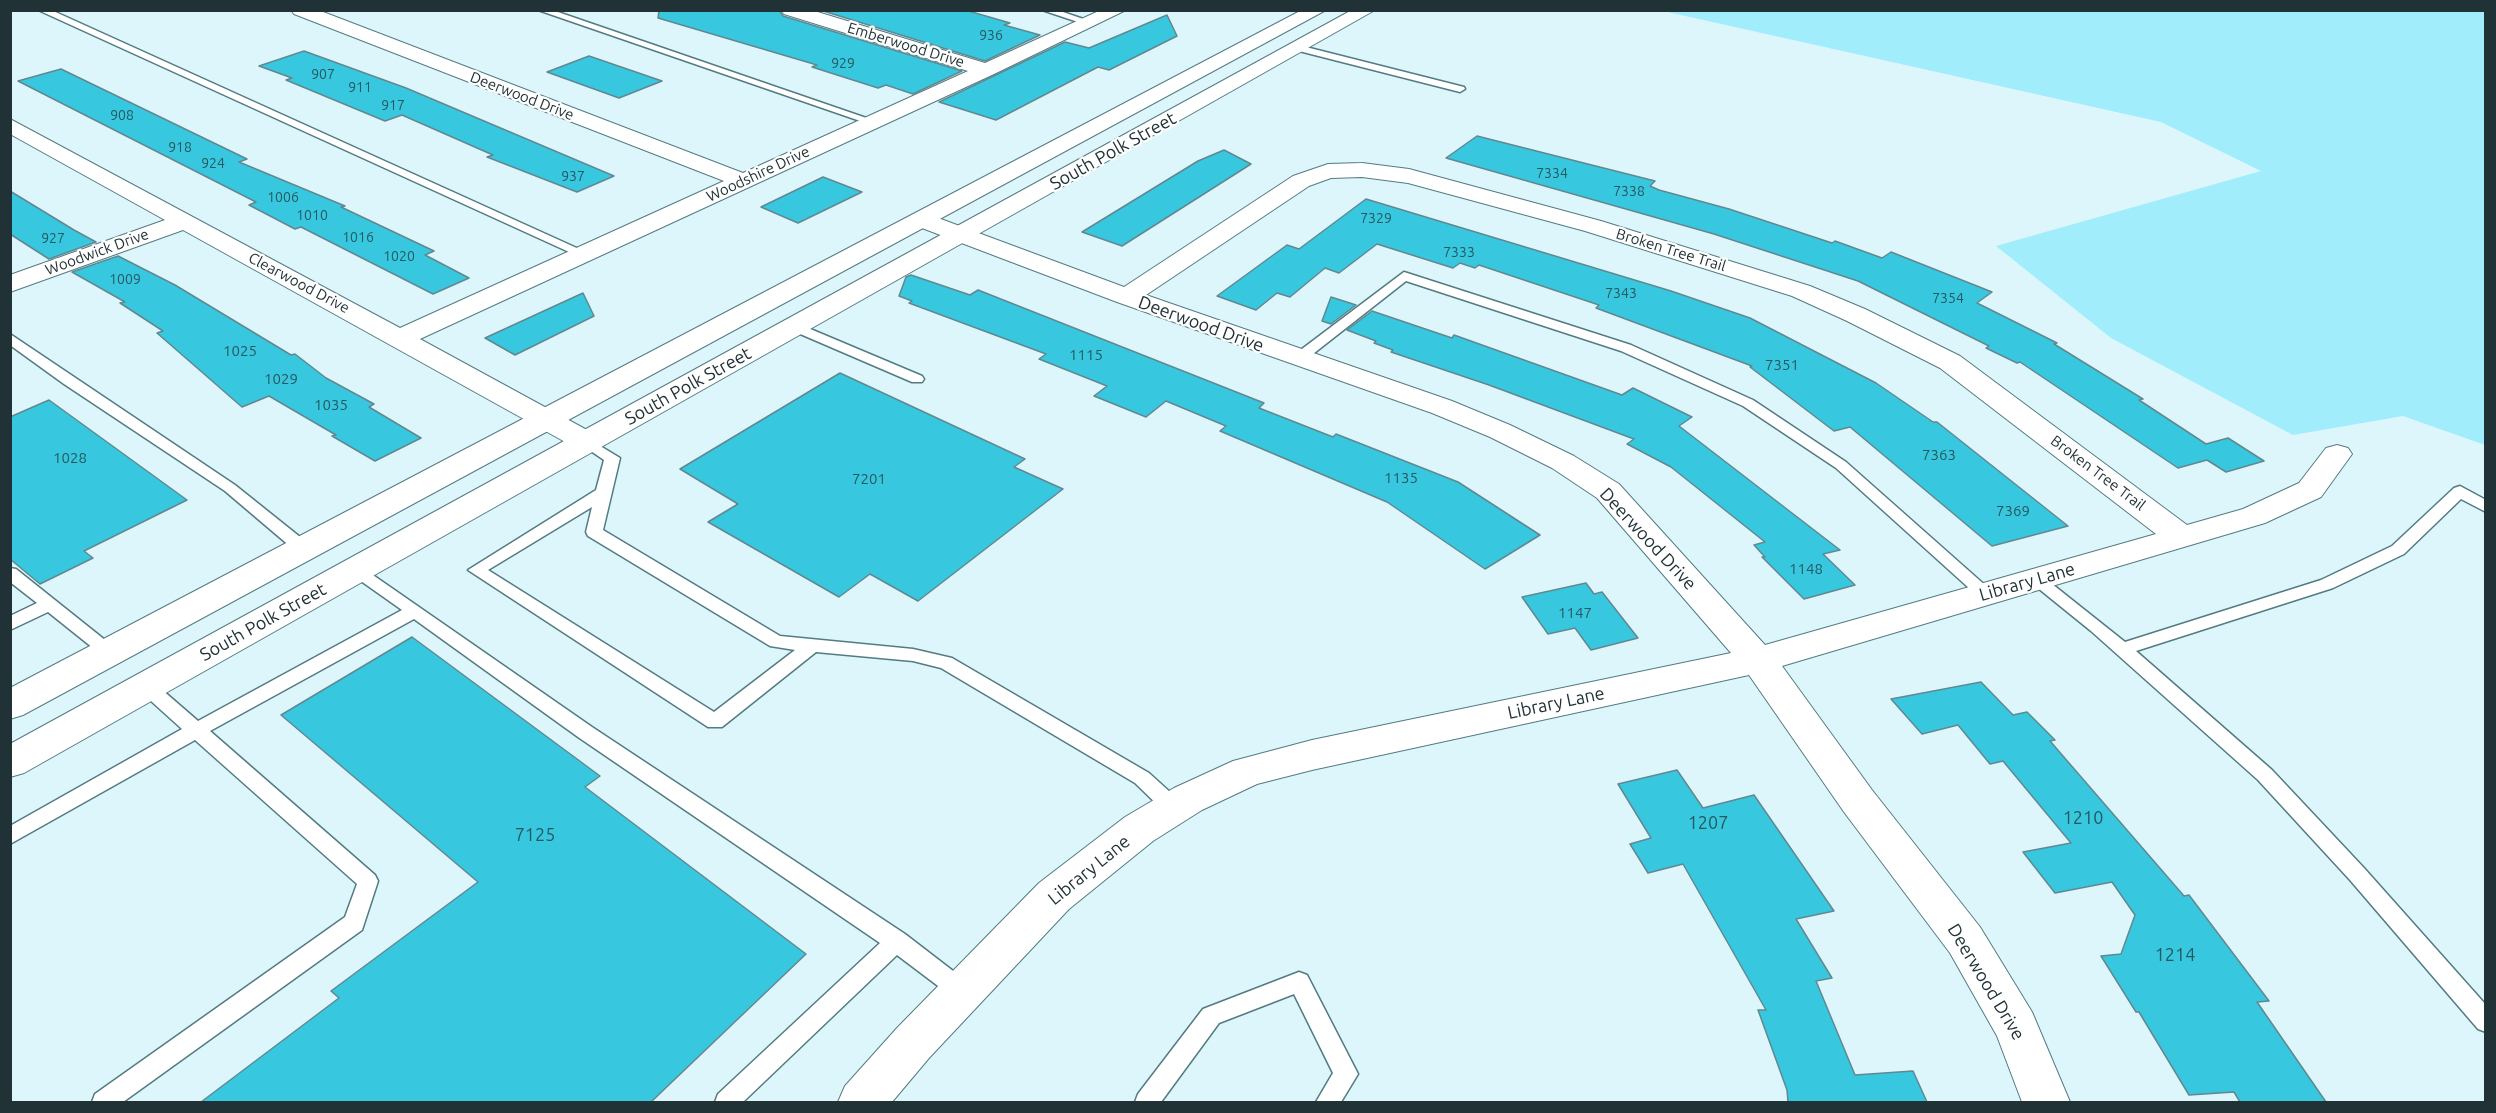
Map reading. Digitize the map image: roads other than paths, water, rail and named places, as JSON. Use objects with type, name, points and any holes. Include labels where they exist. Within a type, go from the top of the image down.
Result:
[{"type":"street","name":"Deerwood Drive","points":[[300,10],[744,181]]},
{"type":"street","name":"Emberwood Drive","points":[[790,10],[987,70]]},
{"type":"street","name":"Woodshire Drive","points":[[400,338],[1117,10]]},
{"type":"street","name":"South Polk Street","points":[[10,705],[1317,10]]},
{"type":"street","name":"South Polk Street","points":[[10,762],[1366,10]]},
{"type":"street","points":[[1263,39],[1298,48]]},
{"type":"street","name":"Clearwood Drive","points":[[10,125],[400,338],[545,421],[587,442]]},
{"type":"street","name":"Broken Tree Trail","points":[[1126,297],[1301,181],[1328,171],[1362,170],[1408,176],[1604,229],[1800,291],[1856,315],[1950,363],[2182,537]]},
{"type":"street","name":"Deerwood Drive","points":[[922,220],[1126,297],[1442,407],[1500,431],[1563,462],[1608,491],[1758,660],[1858,801],[1965,940],[2016,1027],[2046,1102]]},
{"type":"street","name":"Woodwick Drive","points":[[10,284],[184,221]]},
{"type":"street","name":"Library Lane","points":[[862,1102],[1054,896],[1139,829],[1174,808],[1247,772],[1312,755],[1758,660],[2036,580],[2254,516],[2310,490],[2337,454]]},
{"type":"street","points":[[109,652],[147,687]]},
{"type":"lane","points":[[42,10],[584,254]]},
{"type":"lane","points":[[542,10],[873,122]]},
{"type":"lane","points":[[1046,10],[1090,23]]},
{"type":"lane","points":[[1298,48],[1460,89]]},
{"type":"lane","points":[[1299,358],[1404,276],[1626,348],[1748,403],[1840,465],[1986,594]]},
{"type":"lane","points":[[796,327],[917,379]]},
{"type":"lane","points":[[10,338],[69,381],[230,488],[304,549]]},
{"type":"lane","points":[[587,442],[612,458],[594,532],[776,642],[913,655],[946,663],[1142,778],[1174,808]]},
{"type":"lane","points":[[2122,649],[2327,584],[2398,550],[2460,491],[2486,507]]},
{"type":"lane","points":[[605,492],[476,570],[715,722],[813,645]]},
{"type":"lane","points":[[357,570],[585,732],[897,941],[963,991]]},
{"type":"lane","points":[[10,573],[109,652]]},
{"type":"lane","points":[[2036,580],[2122,649],[2265,775],[2357,873],[2486,1023]]},
{"type":"lane","points":[[10,624],[49,604]]},
{"type":"lane","points":[[10,836],[196,730],[414,611]]},
{"type":"lane","points":[[104,1102],[354,923],[368,881],[147,687]]},
{"type":"lane","points":[[727,1102],[897,941]]},
{"type":"lane","points":[[1147,1102],[1211,1016],[1299,982],[1346,1074],[1328,1102]]}]
